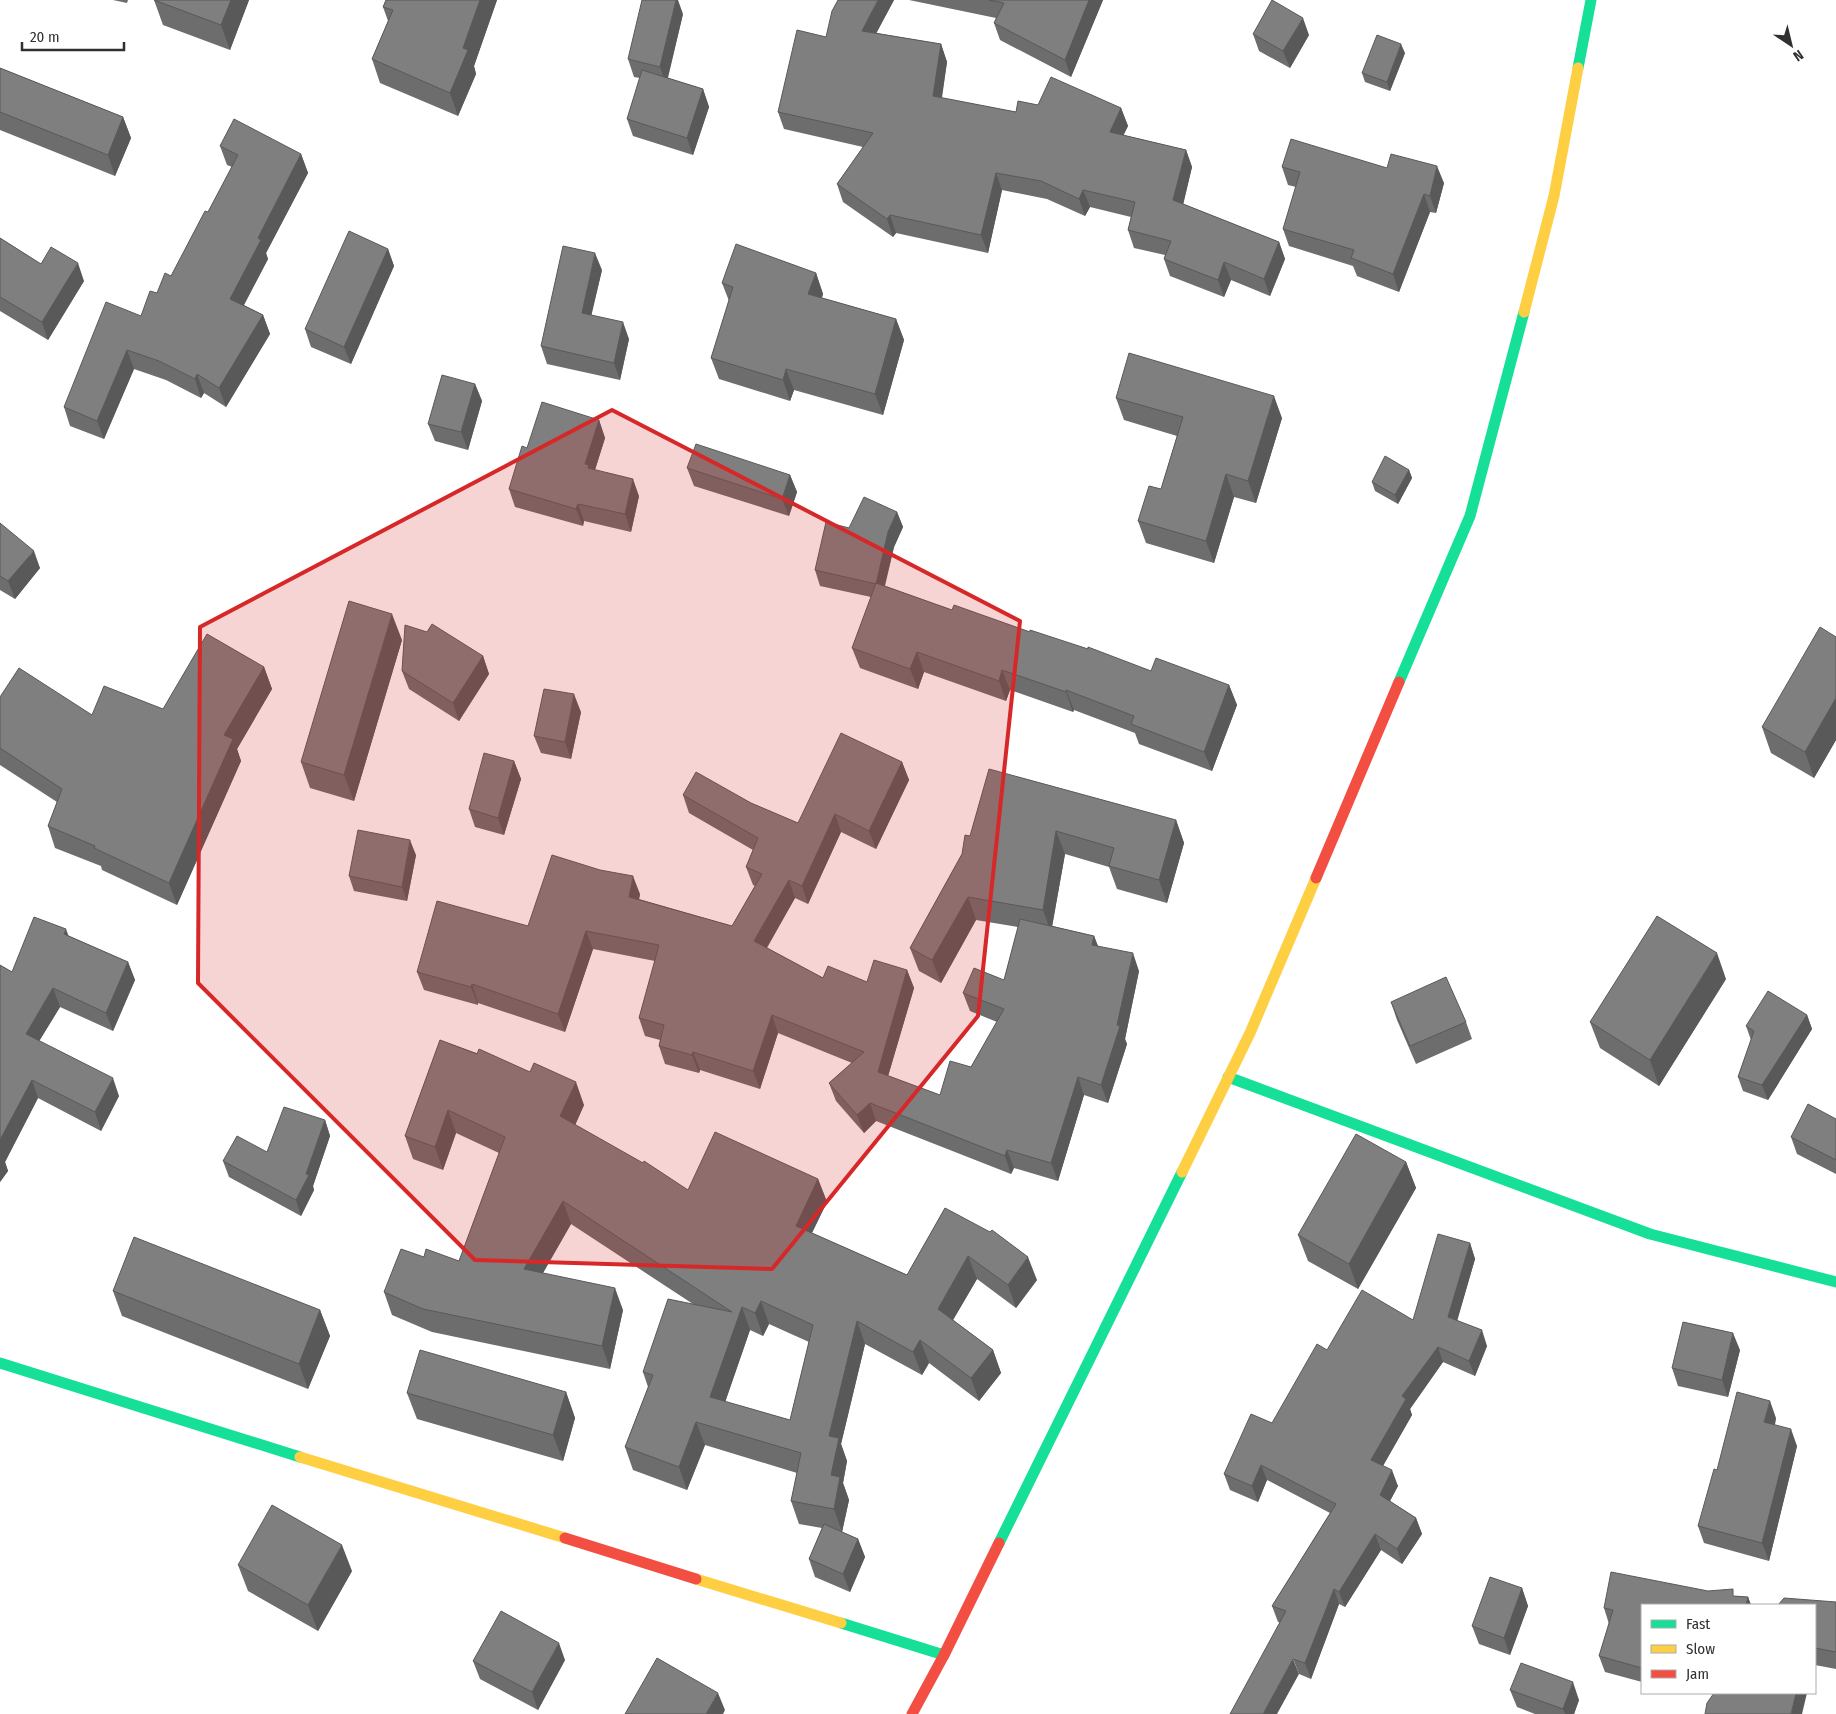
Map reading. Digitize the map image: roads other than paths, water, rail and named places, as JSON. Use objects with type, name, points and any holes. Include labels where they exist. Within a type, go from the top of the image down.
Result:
[{"type":"main road","points":[[912,1714],[944,1655],[1250,1033],[1470,516],[1554,196],[1591,0]]},
{"type":"main road","points":[[1228,1077],[1650,1234],[1836,1282]]},
{"type":"main road","points":[[0,1363],[944,1655]]}]
